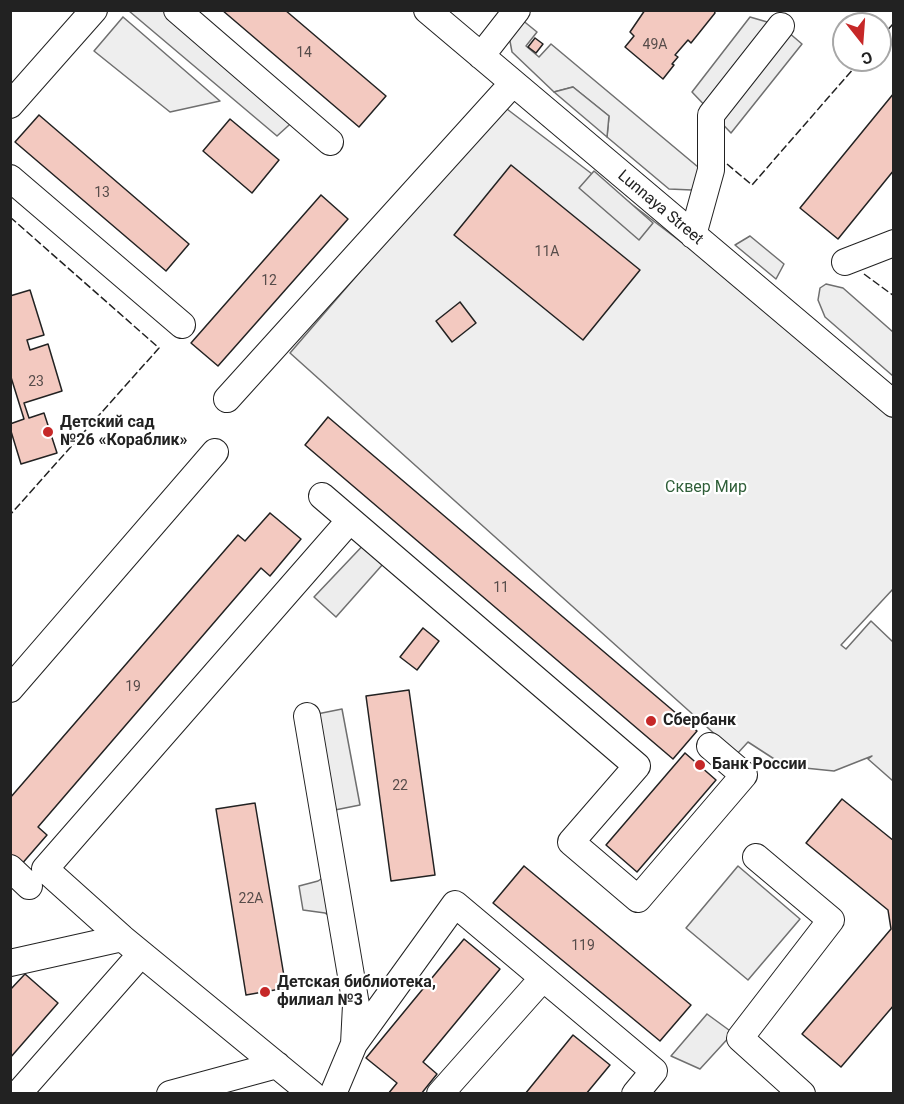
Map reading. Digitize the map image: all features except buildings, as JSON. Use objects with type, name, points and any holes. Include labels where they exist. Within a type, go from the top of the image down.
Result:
[{"type":"street","points":[[10,105],[94,10]]},
{"type":"street","points":[[177,10],[330,142]]},
{"type":"street","name":"Lunnaya Street","points":[[428,10],[894,404]]},
{"type":"street","points":[[481,56],[518,10]]},
{"type":"street","points":[[693,235],[711,170],[711,114],[781,26]]},
{"type":"street","points":[[227,399],[513,83]]},
{"type":"street","points":[[10,178],[182,325]]},
{"type":"street","points":[[845,262],[894,243]]},
{"type":"street","points":[[10,689],[215,452]]},
{"type":"street","points":[[322,496],[637,766],[571,842],[638,899],[744,775],[710,746]]},
{"type":"street","points":[[312,1094],[132,946],[45,869],[350,520]]},
{"type":"street","points":[[307,716],[356,1005],[354,1044]]},
{"type":"street","points":[[756,857],[831,920],[740,1038],[801,1094]]},
{"type":"street","points":[[10,868],[29,886]]},
{"type":"street","points":[[333,1094],[354,1044],[455,904],[654,1071],[635,1094]]},
{"type":"street","points":[[10,963],[132,946]]},
{"type":"street","points":[[18,1094],[132,946]]},
{"type":"street","points":[[440,1094],[543,978]]},
{"type":"street","points":[[170,1094],[277,1065]]},
{"type":"green space","points":[[123,17],[220,101],[170,112],[94,51]]},
{"type":"green space","points":[[521,19],[537,32],[526,46],[539,57],[551,44],[704,172],[692,190],[669,189],[607,137],[609,116],[573,87],[554,92],[512,52],[509,36]]},
{"type":"green space","name":"Сквер Мир","points":[[503,106],[761,303],[893,416],[893,589],[841,645],[846,649],[871,621],[893,642],[893,781],[868,759],[872,756],[834,771],[785,766],[748,742],[737,754],[290,353]]},
{"type":"green space","points":[[826,284],[843,288],[893,332],[893,376],[825,317],[818,300],[820,288]]},
{"type":"green space","points":[[738,866],[800,919],[748,980],[686,928]]},
{"type":"shaded area","points":[[129,11],[177,11],[299,116],[277,136]]},
{"type":"shaded area","points":[[750,17],[781,26],[802,44],[731,133],[692,92]]},
{"type":"shaded area","points":[[573,87],[609,116],[607,137],[554,92]]},
{"type":"shaded area","points":[[594,171],[653,223],[639,240],[579,188]]},
{"type":"shaded area","points":[[750,236],[784,264],[776,279],[735,245]]},
{"type":"shaded area","points":[[370,538],[391,555],[336,617],[314,597]]},
{"type":"shaded area","points":[[342,709],[360,805],[325,812],[307,716]]},
{"type":"shaded area","points":[[327,875],[343,923],[325,913],[303,910],[299,886],[318,881]]},
{"type":"shaded area","points":[[707,1014],[733,1033],[700,1069],[671,1056]]},
{"type":"fence","points":[[727,164],[752,185],[851,72]]},
{"type":"fence","points":[[10,217],[159,348],[10,515]]},
{"type":"fence","points":[[864,274],[894,296]]},
{"type":"place","name":"Детский сад №26 «Кораблик»","points":[[48,432]]},
{"type":"place","name":"Сбербанк","points":[[651,721]]},
{"type":"place","name":"Банк России","points":[[700,765]]},
{"type":"place","name":"Детская библиотека, филиал №3","points":[[265,992]]}]
